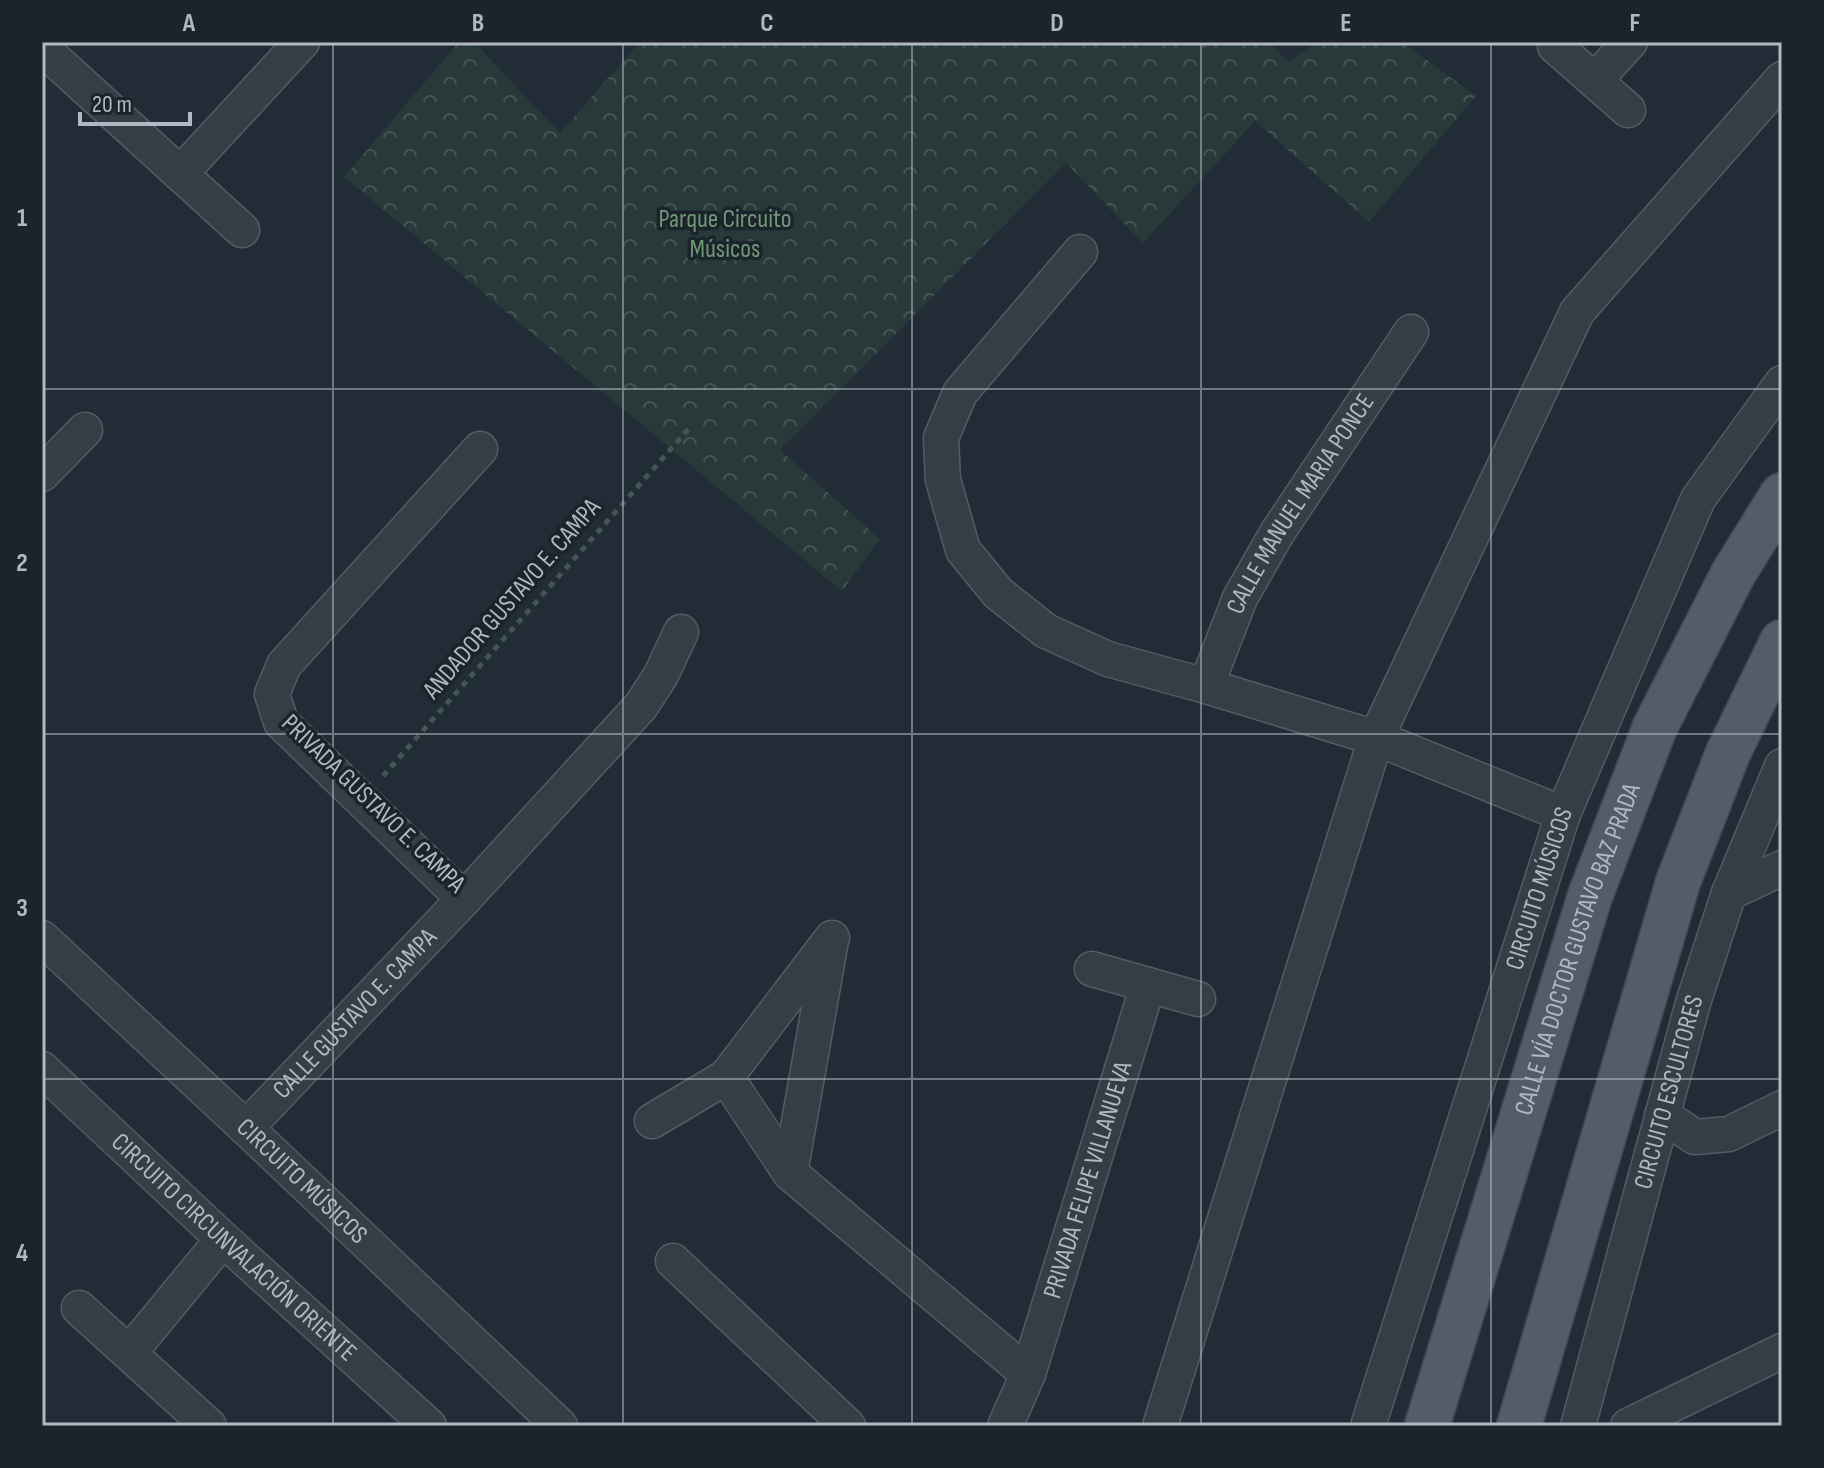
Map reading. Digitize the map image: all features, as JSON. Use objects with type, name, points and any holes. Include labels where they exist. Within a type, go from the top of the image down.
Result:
[{"type":"main road","name":"CALLE VÍA DOCTOR GUSTAVO BAZ PRADA","points":[[1427,1426],[1595,881],[1655,727],[1733,574],[1782,495]]},
{"type":"main road","points":[[1519,1426],[1678,882],[1728,753],[1782,642]]},
{"type":"street","points":[[180,174],[302,42]]},
{"type":"street","points":[[1595,80],[1630,42]]},
{"type":"street","points":[[1555,46],[1628,110]]},
{"type":"street","points":[[42,48],[242,230]]},
{"type":"street","points":[[1160,1426],[1376,738],[1577,312],[1782,79]]},
{"type":"street","points":[[1080,252],[960,393],[941,438],[943,480],[963,550],[998,593],[1046,631],[1108,659],[1376,738],[1563,814]]},
{"type":"street","name":"CALLE MANUEL MARIA PONCE","points":[[1206,686],[1240,598],[1277,533],[1411,332]]},
{"type":"street","name":"CIRCUITO MÚSICOS","points":[[1368,1426],[1563,814],[1698,499],[1782,383]]},
{"type":"street","points":[[42,474],[85,430]]},
{"type":"street","name":"PRIVADA GUSTAVO E. CAMPA","points":[[480,449],[284,665],[272,694],[281,722],[464,899],[641,706],[661,675],[681,632]]},
{"type":"street","name":"CIRCUITO ESCULTORES","points":[[1578,1426],[1693,1003],[1729,893],[1782,766]]},
{"type":"street","points":[[1729,893],[1782,868]]},
{"type":"street","name":"CALLE GUSTAVO E. CAMPA","points":[[246,1128],[464,899]]},
{"type":"street","name":"CIRCUITO MÚSICOS","points":[[42,938],[560,1426]]},
{"type":"street","points":[[652,1121],[726,1077],[832,938],[790,1173]]},
{"type":"street","points":[[1092,969],[1198,999]]},
{"type":"street","name":"PRIVADA FELIPE VILLANUEVA","points":[[1005,1426],[1028,1374],[1148,985]]},
{"type":"street","name":"CIRCUITO CIRCUNVALACIÓN ORIENTE","points":[[42,1069],[429,1426]]},
{"type":"street","points":[[726,1077],[790,1173],[1028,1374]]},
{"type":"street","points":[[1662,1115],[1695,1137],[1729,1134],[1782,1108]]},
{"type":"street","points":[[130,1352],[223,1239]]},
{"type":"street","points":[[673,1261],[848,1426]]},
{"type":"street","points":[[79,1308],[209,1426]]},
{"type":"street","points":[[1628,1426],[1782,1351]]},
{"type":"path","name":"ANDADOR GUSTAVO E. CAMPA","points":[[361,801],[692,425]]},
{"type":"green space","name":"Parque Circuito Músicos","points":[[459,42],[474,42],[560,133],[640,42],[1269,42],[1288,62],[1317,42],[1402,42],[1476,96],[1369,222],[1255,121],[1143,243],[1066,163],[780,450],[880,539],[842,591],[344,177]]}]
